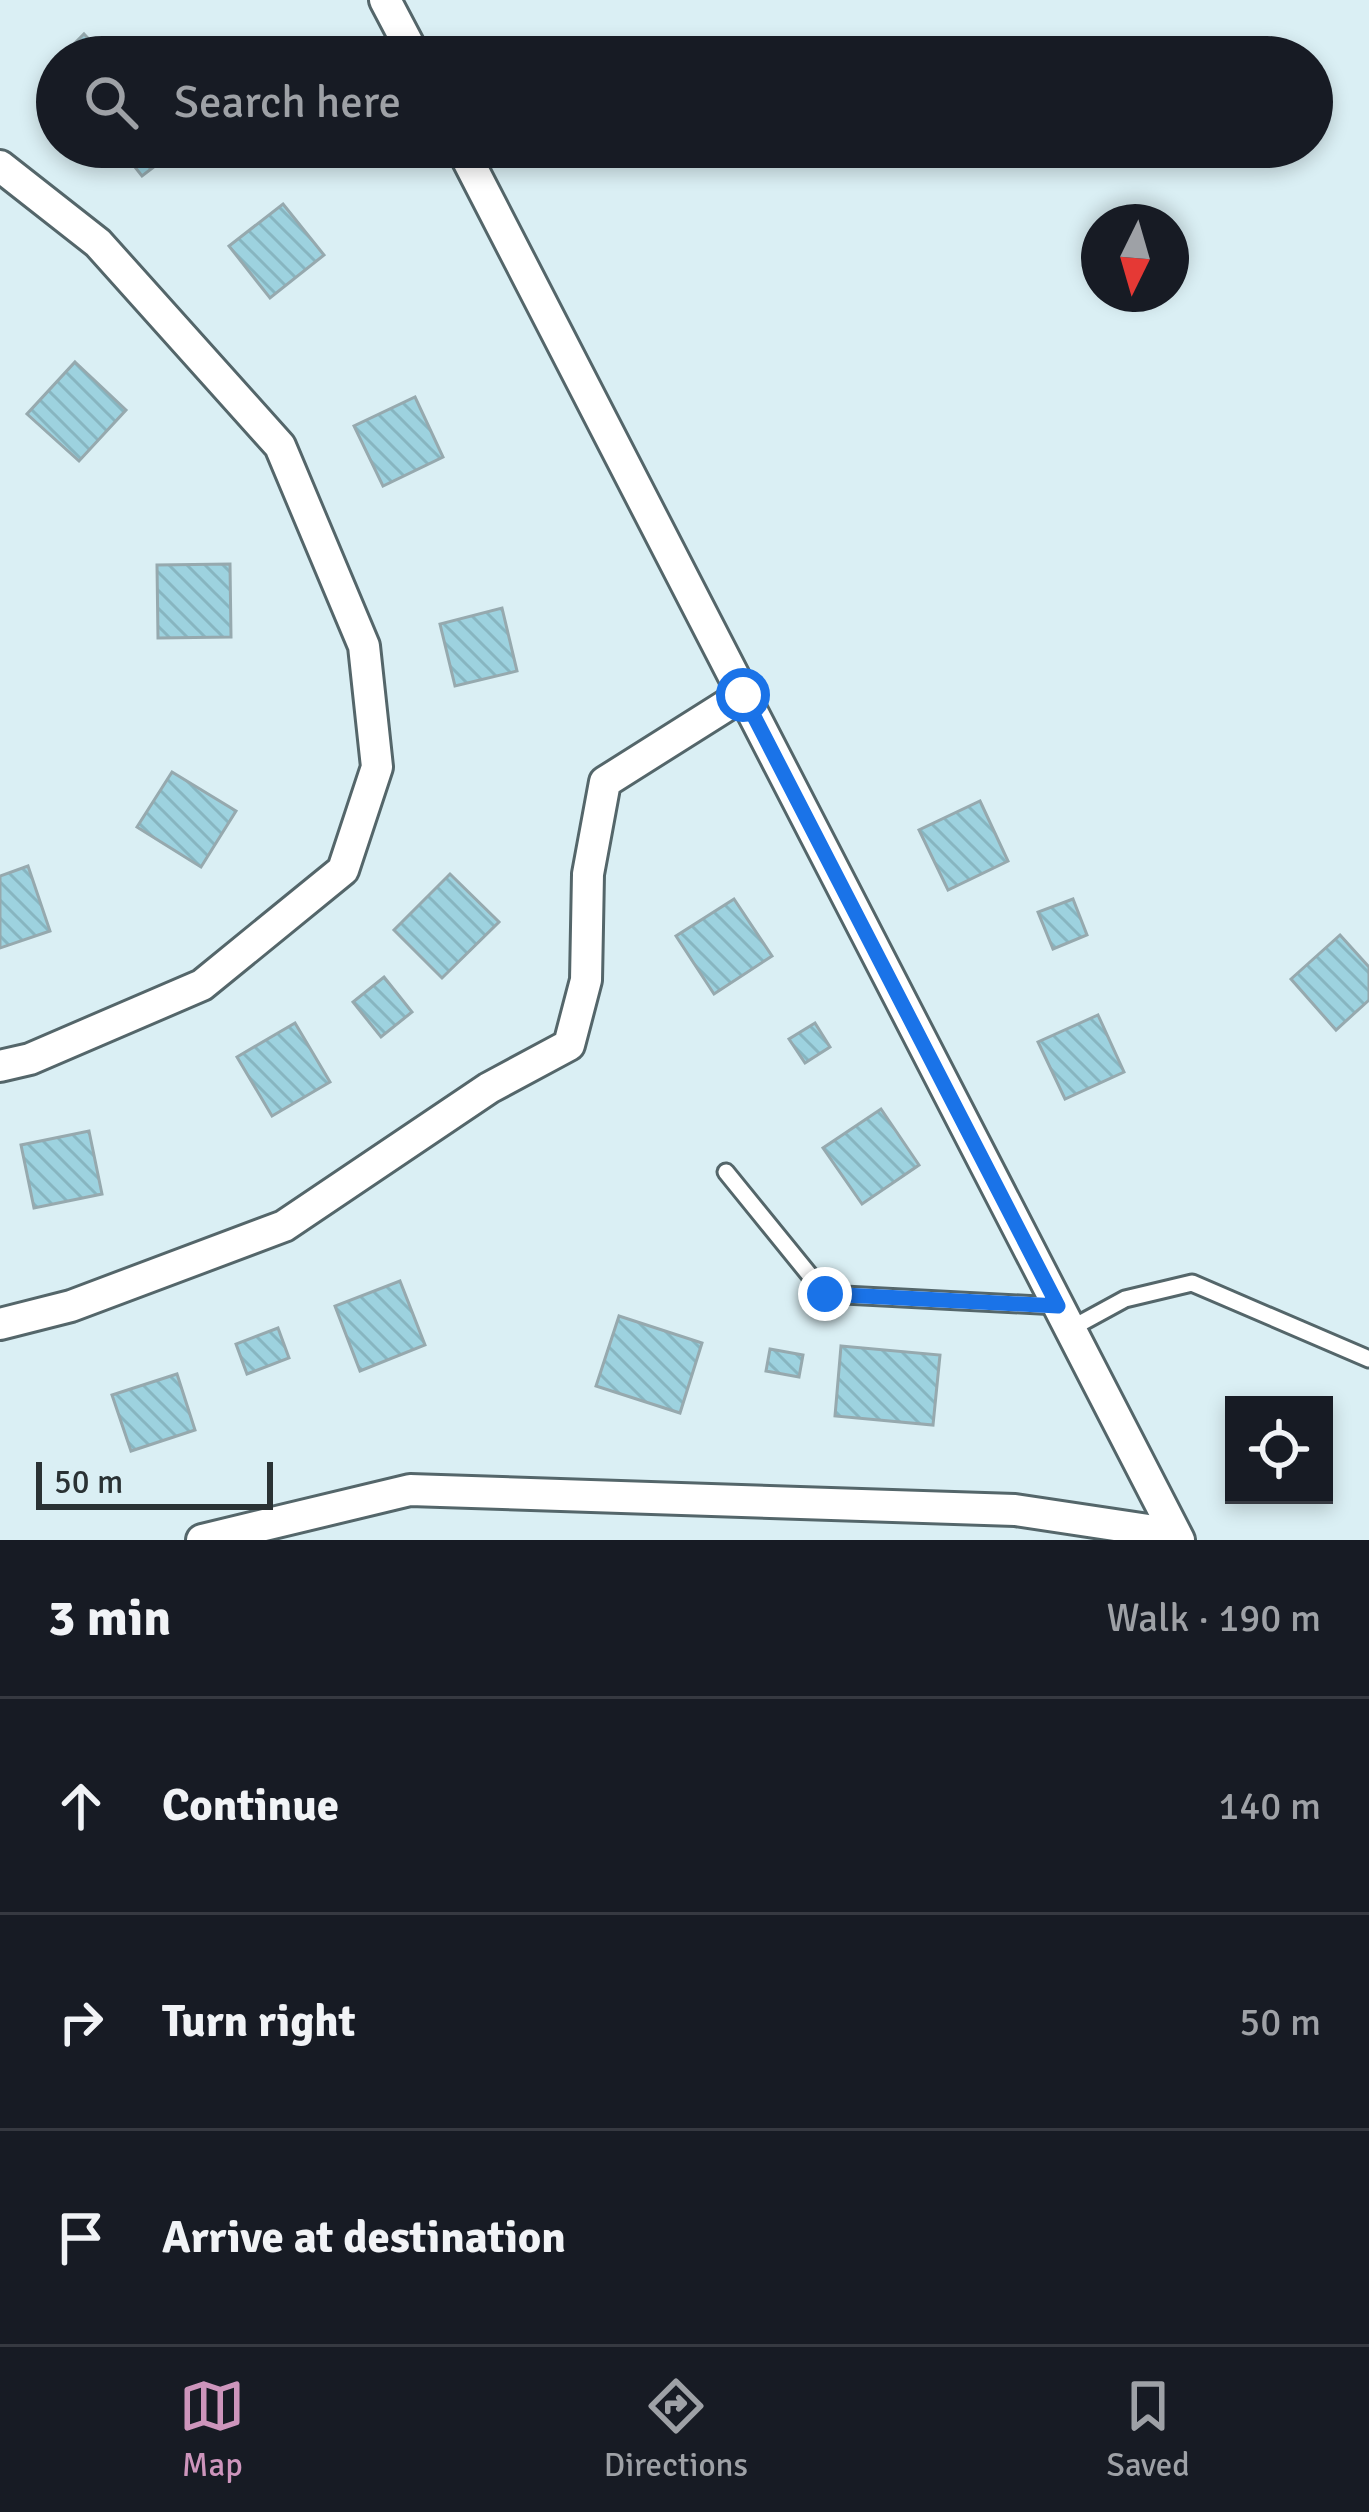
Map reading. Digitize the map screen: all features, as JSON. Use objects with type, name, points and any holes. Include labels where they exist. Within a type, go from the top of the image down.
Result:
[{"type":"street","points":[[385,0],[404,36]]},
{"type":"street","points":[[0,166],[98,243],[280,446],[364,646],[377,767],[343,870],[202,985],[30,1059],[0,1066]]},
{"type":"street","points":[[472,168],[1177,1537]]},
{"type":"street","points":[[0,1324],[71,1306],[284,1226],[489,1088],[569,1045],[586,980],[588,874],[605,782],[743,695]]},
{"type":"street","points":[[202,1540],[410,1490],[1015,1510],[1177,1537]]},
{"type":"lane","points":[[726,1172],[825,1294],[1064,1317],[1192,1283],[1369,1359]]},
{"type":"building","points":[[283,204],[324,255],[270,298],[229,246]]},
{"type":"building","points":[[75,362],[126,410],[79,461],[27,414]]},
{"type":"building","points":[[415,397],[443,457],[383,486],[354,426]]},
{"type":"building","points":[[230,564],[231,637],[158,638],[157,565]]},
{"type":"building","points":[[502,608],[517,671],[455,686],[440,624]]},
{"type":"building","points":[[172,772],[236,811],[201,867],[137,827]]},
{"type":"building","points":[[980,801],[1008,861],[948,890],[919,830]]},
{"type":"building","points":[[28,866],[50,931],[0,948],[0,876]]},
{"type":"building","points":[[450,874],[499,922],[442,978],[394,930]]},
{"type":"building","points":[[734,899],[772,956],[714,994],[676,936]]},
{"type":"building","points":[[1073,899],[1087,935],[1053,949],[1038,912]]},
{"type":"building","points":[[1340,935],[1369,967],[1369,1000],[1336,1030],[1291,979]]},
{"type":"building","points":[[384,977],[412,1012],[381,1037],[353,1002]]},
{"type":"building","points":[[1098,1015],[1124,1072],[1065,1099],[1038,1042]]},
{"type":"building","points":[[295,1023],[330,1082],[272,1116],[237,1057]]},
{"type":"building","points":[[815,1023],[830,1047],[805,1063],[789,1039]]},
{"type":"building","points":[[881,1109],[919,1165],[862,1204],[823,1148]]},
{"type":"building","points":[[89,1131],[102,1194],[34,1208],[21,1145]]},
{"type":"building","points":[[400,1281],[425,1345],[360,1371],[335,1306]]},
{"type":"building","points":[[619,1316],[702,1343],[680,1413],[596,1386]]},
{"type":"building","points":[[278,1328],[289,1358],[247,1374],[236,1344]]},
{"type":"building","points":[[841,1346],[940,1355],[933,1425],[835,1416]]},
{"type":"building","points":[[770,1349],[803,1355],[799,1377],[766,1371]]},
{"type":"building","points":[[177,1374],[195,1430],[131,1451],[112,1395]]},
{"type":"route","points":[[743,695],[1058,1306],[825,1294]]}]
